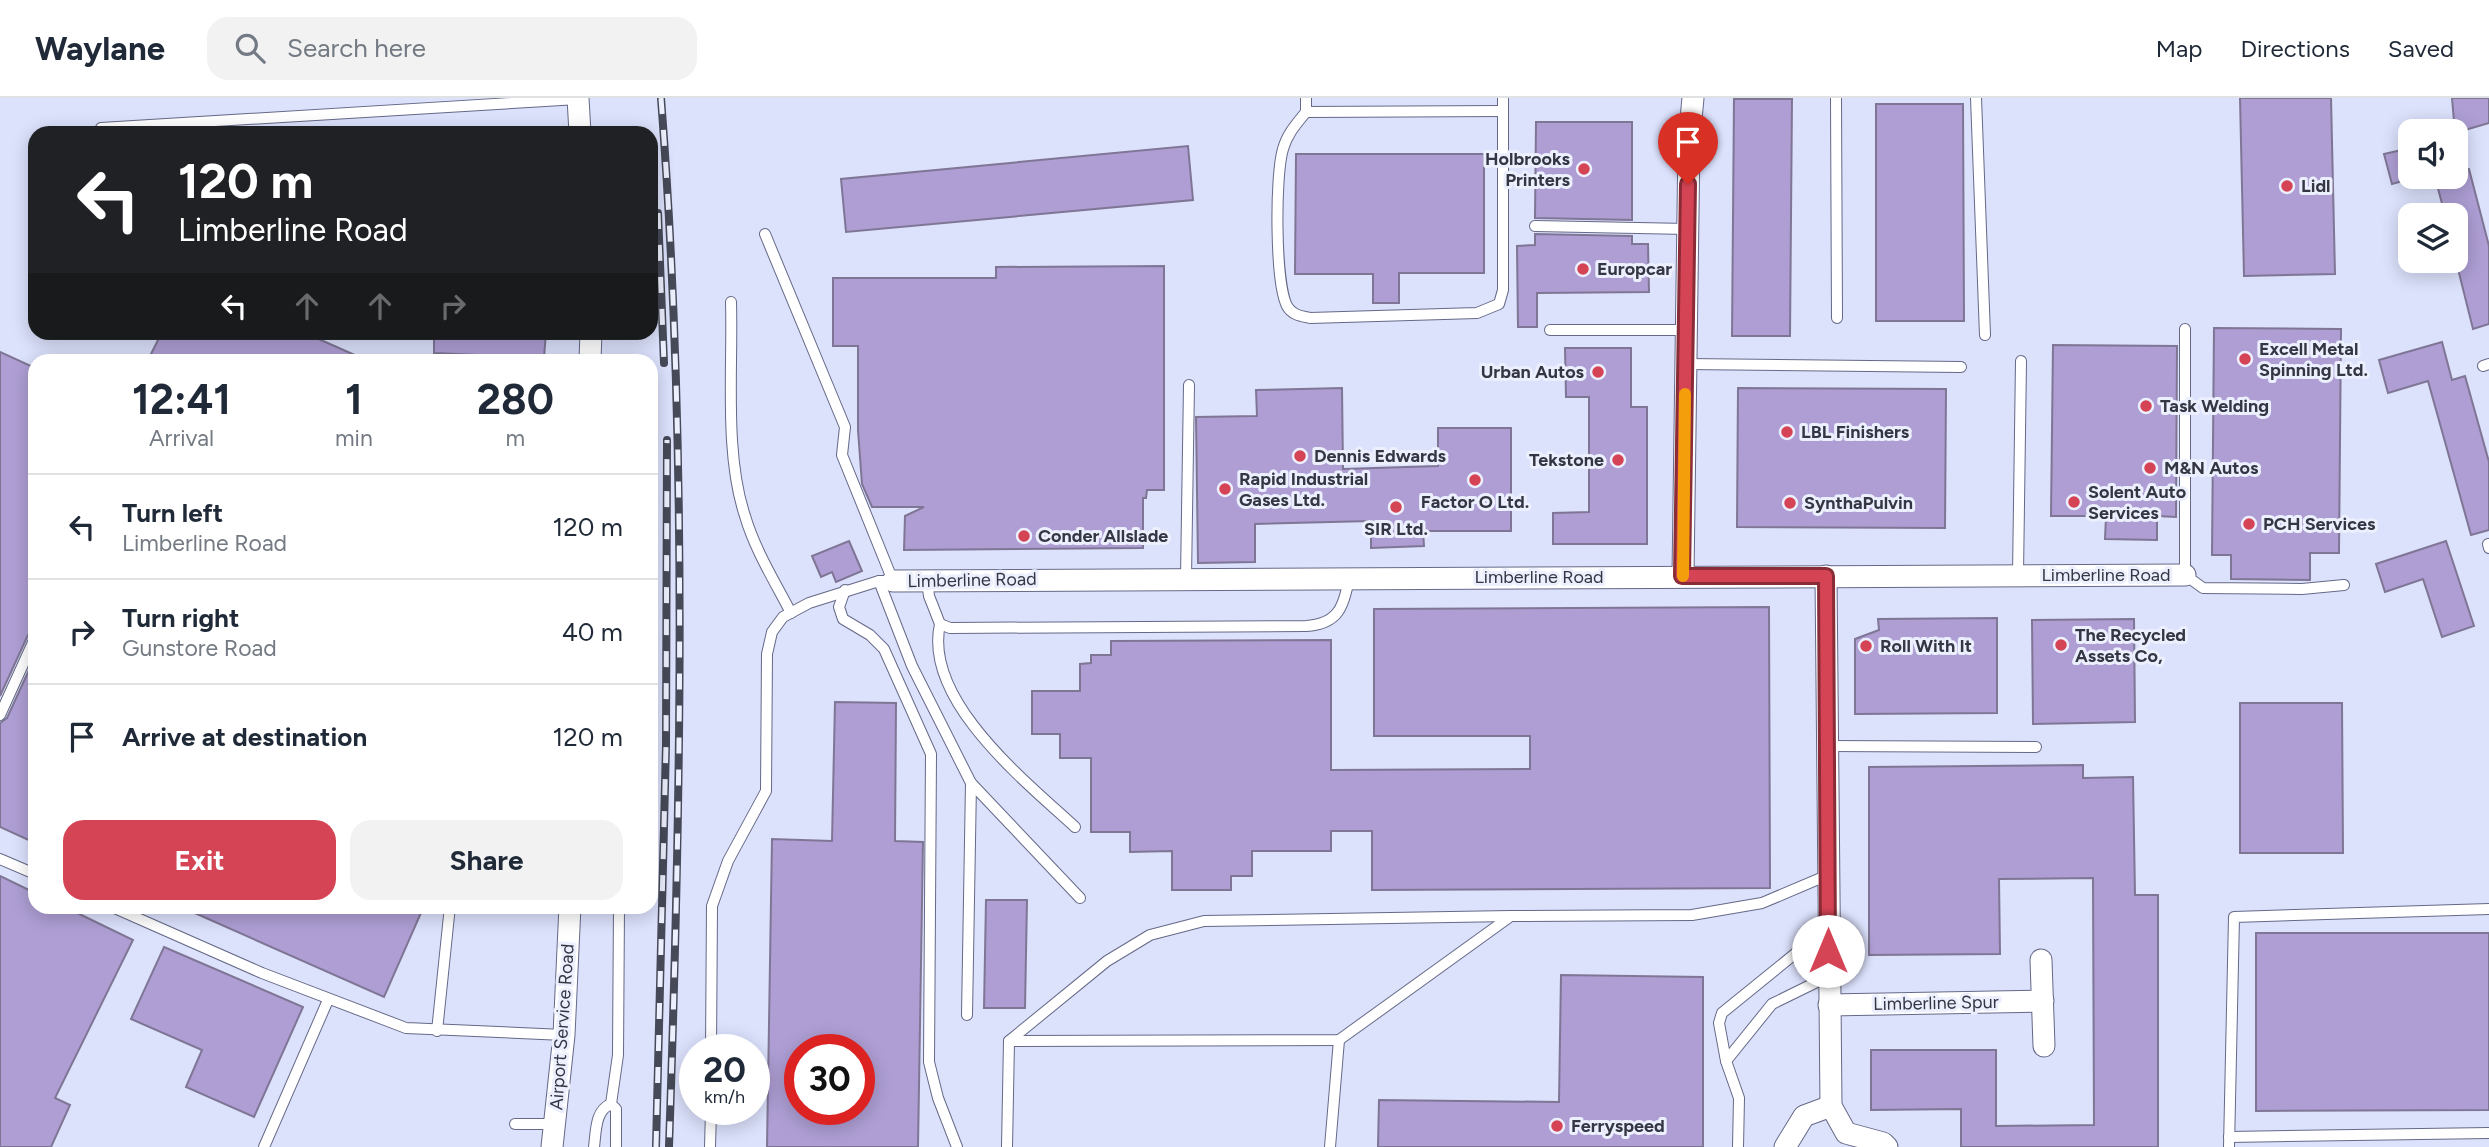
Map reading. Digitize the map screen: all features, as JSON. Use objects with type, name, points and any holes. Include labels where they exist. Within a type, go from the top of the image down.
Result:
[{"type":"street","points":[[1682,576],[1693,98]]},
{"type":"street","points":[[578,99],[580,126]]},
{"type":"street","name":"Limberline Road","points":[[886,581],[2185,575]]},
{"type":"street","points":[[1826,576],[1831,1105],[1846,1133],[1883,1143],[1887,1147]]},
{"type":"street","name":"Airport Service Road","points":[[552,1147],[564,1035],[570,914]]},
{"type":"street","points":[[2041,960],[2044,1046]]},
{"type":"street","name":"Limberline Spur","points":[[1829,1005],[2043,1001]]},
{"type":"street","points":[[1785,1147],[1804,1116],[1831,1105]]},
{"type":"lane","points":[[1306,98],[1306,112],[1283,145],[1277,171],[1281,289],[1288,308],[1297,315],[1310,317],[1477,313],[1499,304],[1503,290],[1503,98]]},
{"type":"lane","points":[[1836,98],[1838,318]]},
{"type":"lane","points":[[1976,98],[1985,335]]},
{"type":"lane","points":[[134,126],[578,99]]},
{"type":"lane","points":[[1306,112],[1503,111]]},
{"type":"lane","points":[[1535,226],[1688,229]]},
{"type":"lane","points":[[765,234],[845,427],[842,455],[912,666],[971,783],[1080,898]]},
{"type":"lane","points":[[732,302],[733,442],[738,485],[755,543],[791,613]]},
{"type":"lane","points":[[2185,329],[2185,575],[2203,588],[2302,589],[2344,585]]},
{"type":"lane","points":[[1550,330],[1686,330]]},
{"type":"lane","points":[[2018,575],[2021,361]]},
{"type":"lane","points":[[1686,364],[1961,367]]},
{"type":"lane","points":[[1186,578],[1189,385]]},
{"type":"lane","points":[[940,624],[964,628],[1320,625],[1335,619],[1342,609],[1349,578]]},
{"type":"lane","points":[[927,580],[929,596],[940,624],[937,654],[947,683],[970,720],[1024,780],[1075,827]]},
{"type":"lane","points":[[711,1034],[712,905],[728,861],[766,791],[767,654],[772,632],[791,613],[845,590],[886,581]]},
{"type":"lane","points":[[845,590],[839,607],[843,619],[870,635],[884,649],[931,754],[929,1062],[938,1098],[957,1147]]},
{"type":"lane","points":[[0,715],[28,653]]},
{"type":"lane","points":[[1827,746],[2036,747]]},
{"type":"lane","points":[[967,1015],[971,783]]},
{"type":"lane","points":[[0,859],[28,871]]},
{"type":"lane","points":[[1007,1147],[1009,1041],[1107,961],[1150,935],[1204,922],[1692,915],[1762,903],[1828,875]]},
{"type":"lane","points":[[2489,909],[2234,917],[2229,1142],[2489,1133]]},
{"type":"lane","points":[[129,914],[328,1000],[406,1028],[564,1035]]},
{"type":"lane","points":[[437,1031],[449,914]]},
{"type":"lane","points":[[611,1104],[618,1055],[619,914]]},
{"type":"lane","points":[[1009,1041],[1339,1040],[1511,916]]},
{"type":"lane","points":[[1738,1147],[1739,1098],[1726,1061],[1719,1023],[1722,1013],[1828,927]]},
{"type":"lane","points":[[1726,1061],[1772,1004],[1829,975]]},
{"type":"lane","points":[[264,1147],[328,1000]]},
{"type":"lane","points":[[1330,1147],[1339,1040]]},
{"type":"lane","points":[[594,1147],[600,1114],[604,1107],[611,1104]]},
{"type":"lane","points":[[611,1104],[617,1109],[616,1147]]},
{"type":"lane","points":[[516,1124],[554,1124]]},
{"type":"lane","points":[[710,1147],[711,1125]]},
{"type":"building","name":"Lidl","points":[[2240,98],[2331,98],[2335,274],[2244,276]]},
{"type":"building","points":[[2452,98],[2489,98],[2489,123],[2468,129],[2468,119],[2454,119]]},
{"type":"building","points":[[1734,99],[1792,99],[1790,336],[1732,336]]},
{"type":"building","points":[[1876,104],[1963,104],[1964,321],[1876,321]]},
{"type":"building","name":"Holbrooks Printers","points":[[1536,122],[1632,122],[1632,220],[1535,218]]},
{"type":"building","points":[[1188,146],[1193,200],[846,232],[841,179]]},
{"type":"building","points":[[2398,151],[2398,182],[2392,184],[2384,154]]},
{"type":"building","points":[[1296,154],[1484,154],[1484,273],[1399,273],[1399,303],[1373,303],[1373,274],[1295,274]]},
{"type":"building","points":[[2468,169],[2489,246],[2489,324],[2473,329],[2459,273],[2468,273],[2468,203],[2442,203],[2438,189],[2468,189]]},
{"type":"building","name":"Europcar","points":[[1535,234],[1632,236],[1632,244],[1648,244],[1649,292],[1537,293],[1537,327],[1518,327],[1517,246],[1535,245]]},
{"type":"building","points":[[1164,266],[1164,490],[1147,490],[1146,498],[1143,498],[1143,548],[904,550],[905,516],[924,507],[872,507],[862,484],[858,430],[858,346],[833,346],[833,278],[996,278],[996,267]]},
{"type":"building","points":[[2214,328],[2341,329],[2339,553],[2310,553],[2310,580],[2231,579],[2231,555],[2212,555]]},
{"type":"building","points":[[158,340],[321,340],[352,354],[151,354]]},
{"type":"building","points":[[434,340],[545,340],[544,354],[434,353]]},
{"type":"building","points":[[2442,342],[2452,380],[2465,376],[2489,462],[2489,530],[2471,535],[2428,381],[2388,393],[2379,360]]},
{"type":"building","points":[[2053,345],[2177,346],[2176,517],[2157,516],[2157,540],[2105,539],[2106,516],[2051,516]]},
{"type":"building","name":"Tekstone","points":[[1565,348],[1631,348],[1631,407],[1647,407],[1647,544],[1553,544],[1553,513],[1589,512],[1589,397],[1566,397]]},
{"type":"building","points":[[0,352],[28,365],[28,635],[0,696]]},
{"type":"building","points":[[1342,388],[1343,469],[1438,466],[1438,428],[1511,428],[1511,531],[1423,531],[1424,546],[1371,548],[1371,521],[1255,524],[1255,562],[1198,563],[1196,417],[1257,416],[1256,390]]},
{"type":"building","points":[[1738,388],[1946,389],[1945,528],[1737,527]]},
{"type":"building","points":[[849,541],[862,571],[836,582],[832,572],[821,577],[812,556]]},
{"type":"building","points":[[2446,541],[2474,626],[2442,637],[2423,579],[2385,592],[2376,564]]},
{"type":"building","points":[[1769,607],[1770,888],[1372,890],[1372,831],[1331,831],[1331,851],[1252,851],[1252,876],[1231,876],[1231,890],[1172,890],[1172,851],[1130,852],[1130,832],[1091,832],[1091,758],[1060,758],[1060,734],[1032,734],[1032,691],[1080,691],[1080,664],[1091,663],[1091,655],[1111,655],[1111,641],[1331,640],[1331,770],[1530,769],[1530,736],[1374,736],[1374,609]]},
{"type":"building","points":[[1997,618],[1997,713],[1855,714],[1855,639],[1879,630],[1878,619]]},
{"type":"building","points":[[2134,619],[2135,722],[2033,724],[2032,620]]},
{"type":"building","points":[[28,672],[28,840],[0,827],[0,723],[7,718]]},
{"type":"building","points":[[835,702],[896,703],[895,841],[923,842],[918,1147],[767,1147],[767,1125],[770,1125],[772,839],[832,841]]},
{"type":"building","points":[[2240,703],[2342,703],[2343,853],[2240,853]]},
{"type":"building","points":[[2083,765],[2083,778],[2133,777],[2135,895],[2158,895],[2158,1147],[1961,1147],[1961,1109],[1871,1110],[1871,1050],[1996,1050],[1996,1126],[2094,1125],[2093,878],[1999,879],[2000,954],[1869,955],[1869,767]]},
{"type":"building","points":[[0,876],[28,890],[28,914],[79,914],[133,940],[55,1098],[70,1105],[51,1147],[0,1147]]},
{"type":"building","points":[[986,900],[1027,900],[1025,1008],[984,1008]]},
{"type":"building","points":[[197,914],[420,914],[384,997]]},
{"type":"building","points":[[2256,933],[2489,933],[2489,1110],[2256,1111]]},
{"type":"building","points":[[164,947],[303,1007],[254,1117],[186,1087],[202,1050],[131,1019]]},
{"type":"building","points":[[1561,975],[1703,977],[1703,1147],[1378,1147],[1379,1100],[1559,1102]]},
{"type":"railway","points":[[661,98],[675,360],[680,622],[677,885],[669,1147]]},
{"type":"railway","points":[[658,213],[664,363]]},
{"type":"railway","points":[[656,1147],[666,745],[667,440]]},
{"type":"slow traffic","points":[[1683,576],[1685,394]]},
{"type":"place","name":"Holbrooks Printers","points":[[1584,169]]},
{"type":"place","name":"Lidl","points":[[2287,186]]},
{"type":"place","name":"Europcar","points":[[1583,269]]},
{"type":"place","name":"Excell Metal Spinning Ltd.","points":[[2245,359]]},
{"type":"place","name":"Urban Autos","points":[[1598,372]]},
{"type":"place","name":"Task Welding","points":[[2146,406]]},
{"type":"place","name":"LBL Finishers","points":[[1787,432]]},
{"type":"place","name":"Dennis Edwards","points":[[1300,456]]},
{"type":"place","name":"Tekstone","points":[[1618,460]]},
{"type":"place","name":"M&N Autos","points":[[2150,468]]},
{"type":"place","name":"Factor O Ltd.","points":[[1475,480]]},
{"type":"place","name":"Rapid Industrial Gases Ltd.","points":[[1225,489]]},
{"type":"place","name":"Solent Auto Services","points":[[2074,502]]},
{"type":"place","name":"SynthaPulvin","points":[[1790,503]]},
{"type":"place","name":"SIR Ltd.","points":[[1396,507]]},
{"type":"place","name":"PCH Services","points":[[2249,524]]},
{"type":"place","name":"Conder Allslade","points":[[1024,536]]},
{"type":"place","name":"The Recycled Assets Co,","points":[[2061,645]]},
{"type":"place","name":"Roll With It","points":[[1866,646]]},
{"type":"place","name":"Ferryspeed","points":[[1557,1126]]},
{"type":"route","points":[[1688,184],[1682,576],[1826,576],[1828,951]]}]
